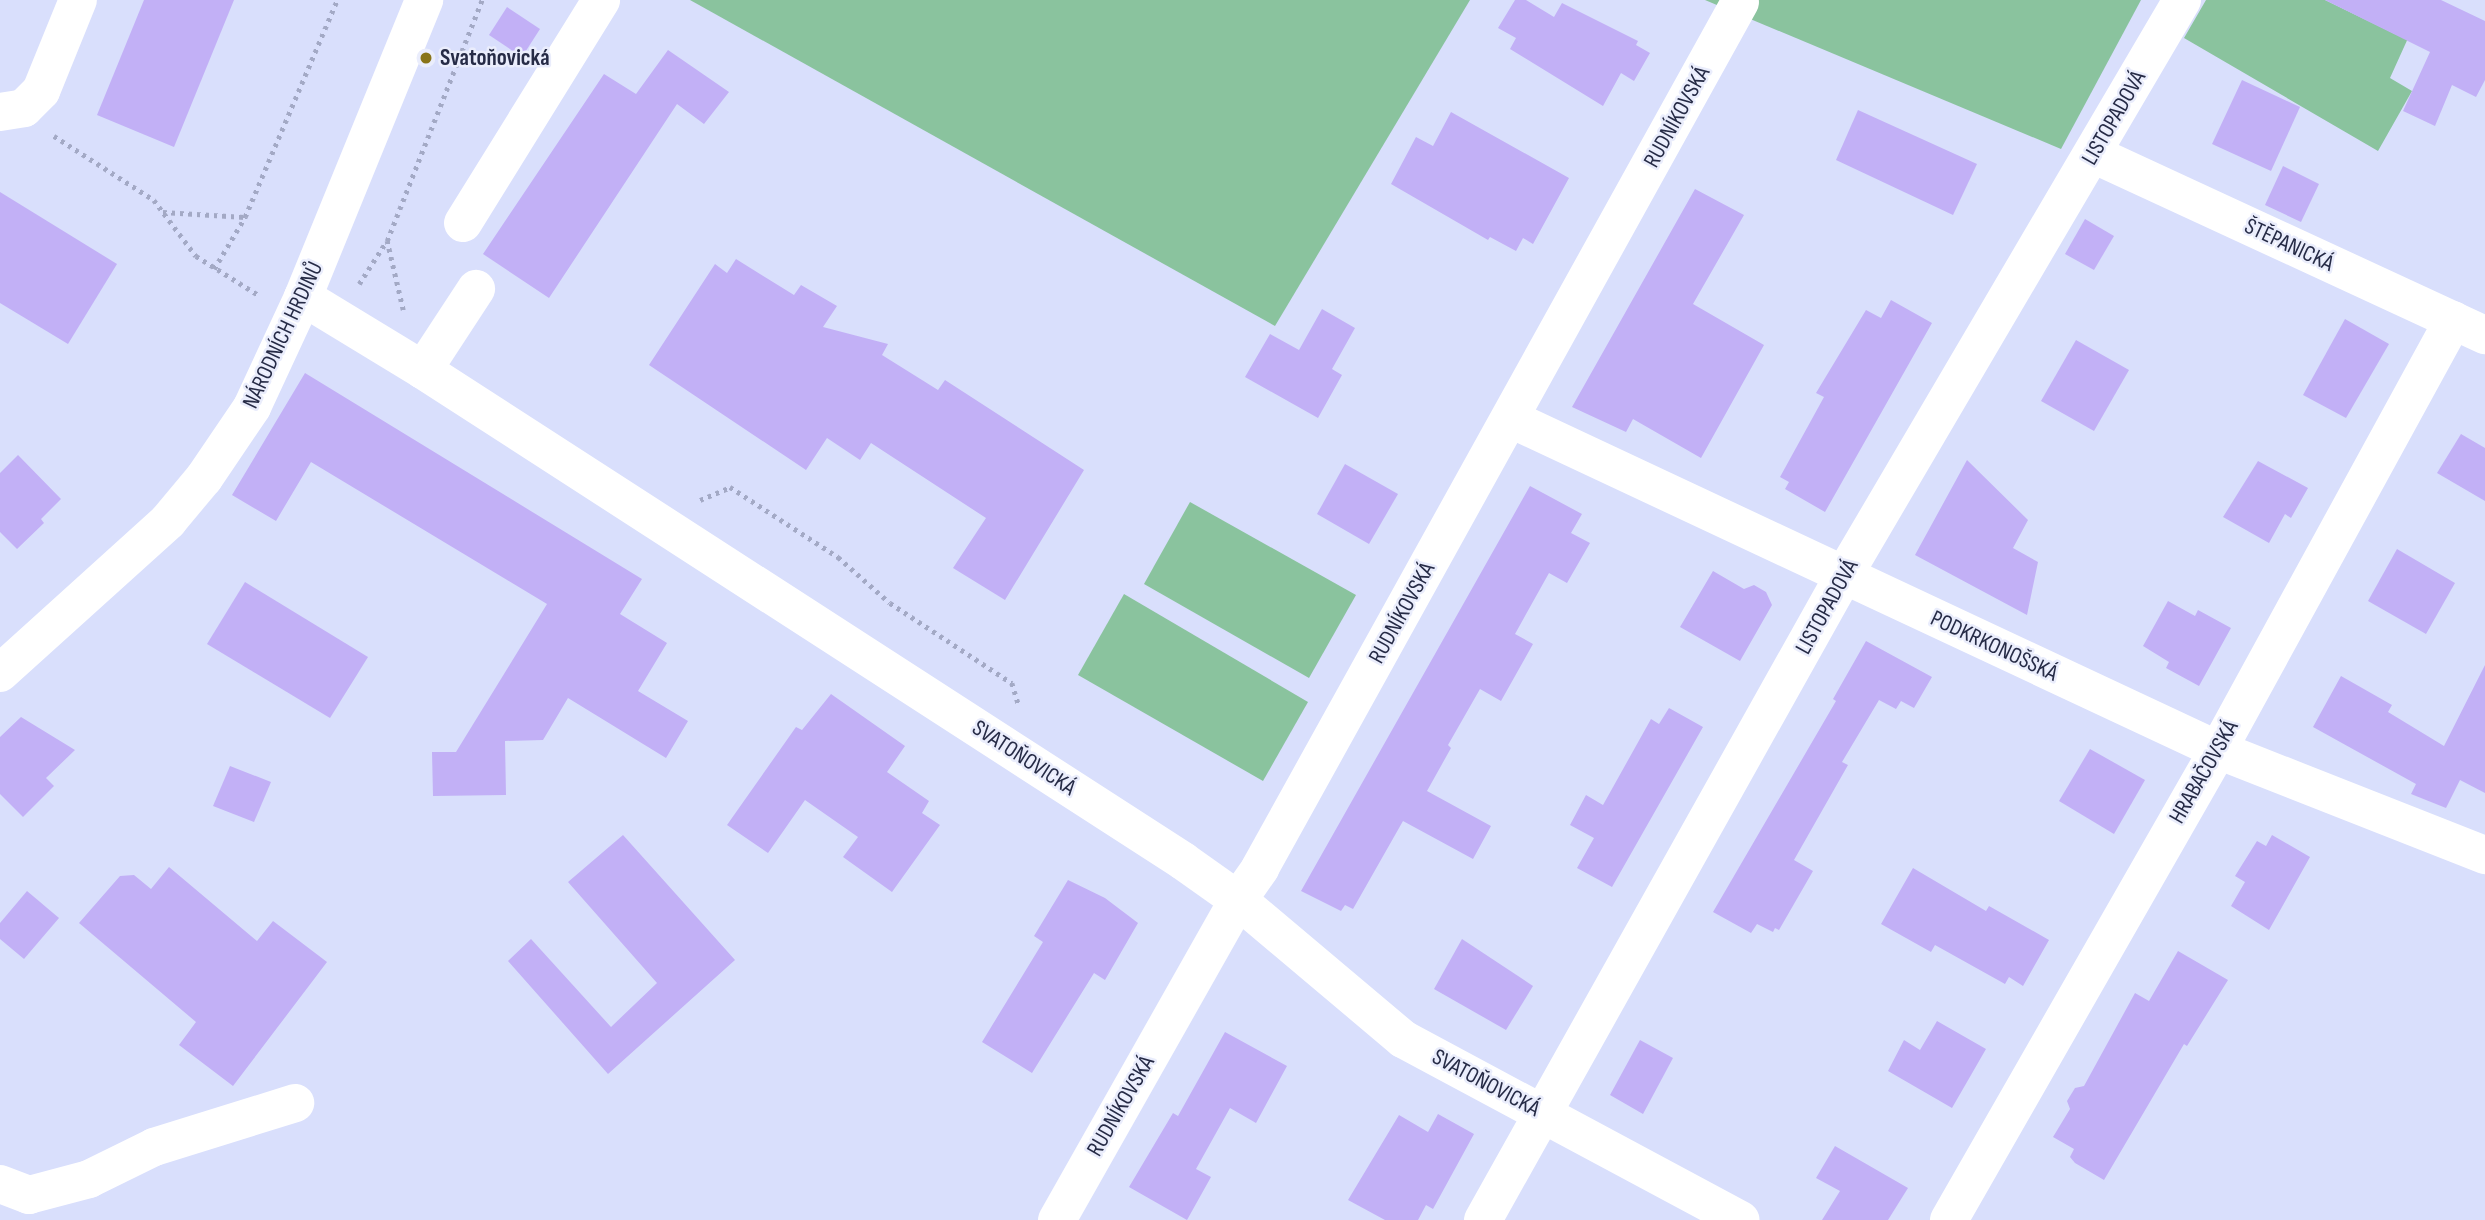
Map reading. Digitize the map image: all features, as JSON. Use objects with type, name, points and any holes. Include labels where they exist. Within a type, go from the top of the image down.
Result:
[{"type":"street","points":[[12,110],[41,91],[78,0]]},
{"type":"street","name":"NÁRODNÍCH HRDINŮ","points":[[5,660],[168,521],[204,478],[252,407],[287,300],[424,0]]},
{"type":"street","points":[[463,223],[601,0]]},
{"type":"street","name":"LISTOPADOVÁ","points":[[1483,1220],[1844,575],[2182,0]]},
{"type":"street","name":"RUDNÍKOVSKÁ","points":[[1057,1220],[1238,900],[1260,867],[1740,2]]},
{"type":"street","name":"ŠTĚPANICKÁ","points":[[2092,155],[2469,328]]},
{"type":"street","points":[[424,370],[476,289]]},
{"type":"street","name":"SVATOŇOVICKÁ","points":[[287,300],[424,370],[1171,853],[1238,900],[1403,1039],[1740,1220]]},
{"type":"street","name":"HRABAČOVSKÁ","points":[[1949,1220],[2218,750],[2469,328]]},
{"type":"street","name":"PODKRKONOŠSKÁ","points":[[1511,419],[2218,750],[2485,855]]},
{"type":"street","points":[[0,1184],[29,1195],[89,1179],[153,1147],[295,1102]]},
{"type":"path","points":[[214,270],[245,217],[337,0]]},
{"type":"path","points":[[367,274],[387,241],[482,0]]},
{"type":"path","points":[[12,110],[154,200],[196,256],[214,270],[287,300]]},
{"type":"path","points":[[163,212],[245,217]]},
{"type":"path","points":[[387,241],[406,322]]},
{"type":"path","points":[[691,504],[730,488],[838,557],[890,603],[1012,683],[1020,707]]},
{"type":"green space","points":[[690,0],[1470,0],[1275,326]]},
{"type":"green space","points":[[1705,0],[2141,0],[2061,149]]},
{"type":"green space","points":[[2206,0],[2325,0],[2395,34],[2409,36],[2390,78],[2412,91],[2378,151],[2184,38]]},
{"type":"green space","points":[[1190,502],[1356,595],[1309,678],[1144,584]]},
{"type":"green space","points":[[1124,594],[1308,702],[1263,781],[1078,675]]},
{"type":"building","points":[[144,0],[234,0],[174,147],[97,115]]},
{"type":"building","points":[[1515,0],[1526,0],[1554,17],[1562,3],[1638,41],[1636,45],[1650,53],[1634,81],[1621,73],[1603,106],[1510,49],[1516,38],[1498,28]]},
{"type":"building","points":[[2325,0],[2441,0],[2485,21],[2485,80],[2476,97],[2452,85],[2435,126],[2403,111],[2430,52]]},
{"type":"building","points":[[507,7],[540,29],[522,57],[489,35]]},
{"type":"building","points":[[668,50],[729,92],[704,124],[677,104],[549,298],[483,254],[604,74],[636,94]]},
{"type":"building","points":[[2242,80],[2300,107],[2271,171],[2212,144]]},
{"type":"building","points":[[1858,110],[1977,164],[1953,215],[1836,160]]},
{"type":"building","points":[[1451,112],[1569,178],[1533,244],[1523,238],[1516,251],[1490,237],[1488,240],[1391,184],[1416,137],[1433,146]]},
{"type":"building","points":[[2283,166],[2319,184],[2301,222],[2265,205]]},
{"type":"building","points":[[1695,189],[1744,215],[1693,304],[1764,345],[1701,458],[1633,419],[1626,432],[1572,407]]},
{"type":"building","points":[[0,192],[117,264],[68,344],[0,303]]},
{"type":"building","points":[[2085,219],[2114,236],[2094,270],[2065,254]]},
{"type":"building","points":[[736,259],[794,295],[801,285],[837,306],[823,327],[888,344],[882,355],[938,390],[945,380],[1084,470],[1005,600],[953,568],[986,518],[871,443],[860,460],[827,438],[806,470],[649,365],[715,264],[727,273]]},
{"type":"building","points":[[1891,300],[1932,323],[1825,512],[1785,489],[1789,482],[1780,477],[1824,397],[1816,393],[1866,310],[1881,318]]},
{"type":"building","points":[[1322,309],[1355,328],[1332,369],[1342,375],[1318,418],[1245,377],[1270,334],[1299,350]]},
{"type":"building","points":[[2345,319],[2389,344],[2346,418],[2303,395]]},
{"type":"building","points":[[2076,340],[2129,370],[2094,431],[2041,401]]},
{"type":"building","points":[[305,373],[642,579],[620,614],[667,643],[638,691],[688,721],[666,758],[568,698],[543,740],[505,741],[506,795],[433,796],[432,752],[456,752],[547,604],[311,462],[276,521],[232,495]]},
{"type":"building","points":[[2461,434],[2485,448],[2485,501],[2437,473]]},
{"type":"building","points":[[18,455],[61,499],[41,519],[44,523],[17,549],[0,532],[0,473]]},
{"type":"building","points":[[1967,460],[2028,520],[2013,548],[2038,562],[2027,615],[1915,555]]},
{"type":"building","points":[[2258,461],[2308,488],[2291,518],[2285,514],[2269,543],[2223,517]]},
{"type":"building","points":[[1345,464],[1398,494],[1369,544],[1317,514]]},
{"type":"building","points":[[1530,486],[1582,514],[1571,533],[1590,543],[1567,583],[1549,573],[1515,634],[1533,644],[1501,701],[1480,689],[1448,745],[1451,748],[1427,791],[1491,826],[1473,859],[1403,821],[1353,909],[1345,905],[1341,911],[1301,891]]},
{"type":"building","points":[[2397,549],[2455,583],[2426,634],[2368,601]]},
{"type":"building","points":[[1713,571],[1744,589],[1754,585],[1766,592],[1772,605],[1740,661],[1680,627]]},
{"type":"building","points":[[245,582],[368,657],[330,718],[207,644]]},
{"type":"building","points":[[2168,601],[2195,616],[2198,610],[2231,628],[2199,686],[2166,668],[2169,662],[2143,646]]},
{"type":"building","points":[[1866,641],[1932,677],[1914,708],[1901,701],[1896,709],[1879,700],[1842,762],[1848,765],[1794,860],[1813,871],[1779,930],[1775,928],[1773,932],[1757,924],[1751,933],[1713,912],[1836,701],[1833,699]]},
{"type":"building","points":[[2485,665],[2485,793],[2460,780],[2446,808],[2411,794],[2416,784],[2313,727],[2341,676],[2392,705],[2388,712],[2444,746]]},
{"type":"building","points":[[831,694],[905,746],[887,772],[929,801],[922,813],[940,825],[892,892],[843,857],[858,837],[805,800],[768,853],[727,825],[796,727],[802,730]]},
{"type":"building","points":[[1669,708],[1703,727],[1612,887],[1577,868],[1594,838],[1570,825],[1586,795],[1603,805],[1651,719],[1659,724]]},
{"type":"building","points":[[21,717],[75,750],[46,778],[54,786],[23,817],[0,794],[0,737]]},
{"type":"building","points":[[2090,749],[2145,780],[2114,834],[2059,801]]},
{"type":"building","points":[[230,766],[271,782],[254,822],[213,806]]},
{"type":"building","points":[[623,835],[735,960],[608,1074],[508,961],[531,939],[611,1027],[657,983],[568,882]]},
{"type":"building","points":[[2272,835],[2310,857],[2269,930],[2231,906],[2245,882],[2235,876],[2257,841],[2266,846]]},
{"type":"building","points":[[169,867],[257,941],[273,921],[327,962],[233,1086],[179,1045],[196,1022],[79,923],[120,876],[134,875],[151,889]]},
{"type":"building","points":[[1913,868],[1986,911],[1989,906],[2049,940],[2023,986],[2009,977],[2005,984],[1935,945],[1931,952],[1881,924]]},
{"type":"building","points":[[1068,880],[1105,898],[1138,923],[1105,980],[1094,973],[1032,1073],[982,1042],[1043,942],[1034,936]]},
{"type":"building","points":[[27,891],[59,918],[24,959],[0,939],[0,923]]},
{"type":"building","points":[[1462,939],[1533,986],[1506,1030],[1434,989]]},
{"type":"building","points":[[2178,951],[2228,980],[2187,1046],[2184,1044],[2104,1180],[2075,1163],[2070,1157],[2074,1149],[2053,1137],[2070,1109],[2067,1101],[2075,1088],[2084,1086],[2135,993],[2149,1001]]},
{"type":"building","points":[[1937,1021],[1986,1049],[1952,1108],[1888,1071],[1904,1040],[1920,1050]]},
{"type":"building","points":[[1225,1032],[1287,1066],[1256,1123],[1230,1108],[1196,1169],[1211,1177],[1187,1220],[1129,1187],[1173,1113],[1178,1116]]},
{"type":"building","points":[[1640,1040],[1673,1058],[1643,1114],[1610,1095]]},
{"type":"building","points":[[1438,1114],[1474,1134],[1433,1209],[1426,1205],[1418,1220],[1385,1220],[1348,1200],[1399,1115],[1428,1132]]},
{"type":"building","points":[[1835,1146],[1908,1188],[1888,1220],[1822,1220],[1840,1191],[1816,1178]]},
{"type":"place","name":"Svatoňovická","points":[[426,58]]}]
